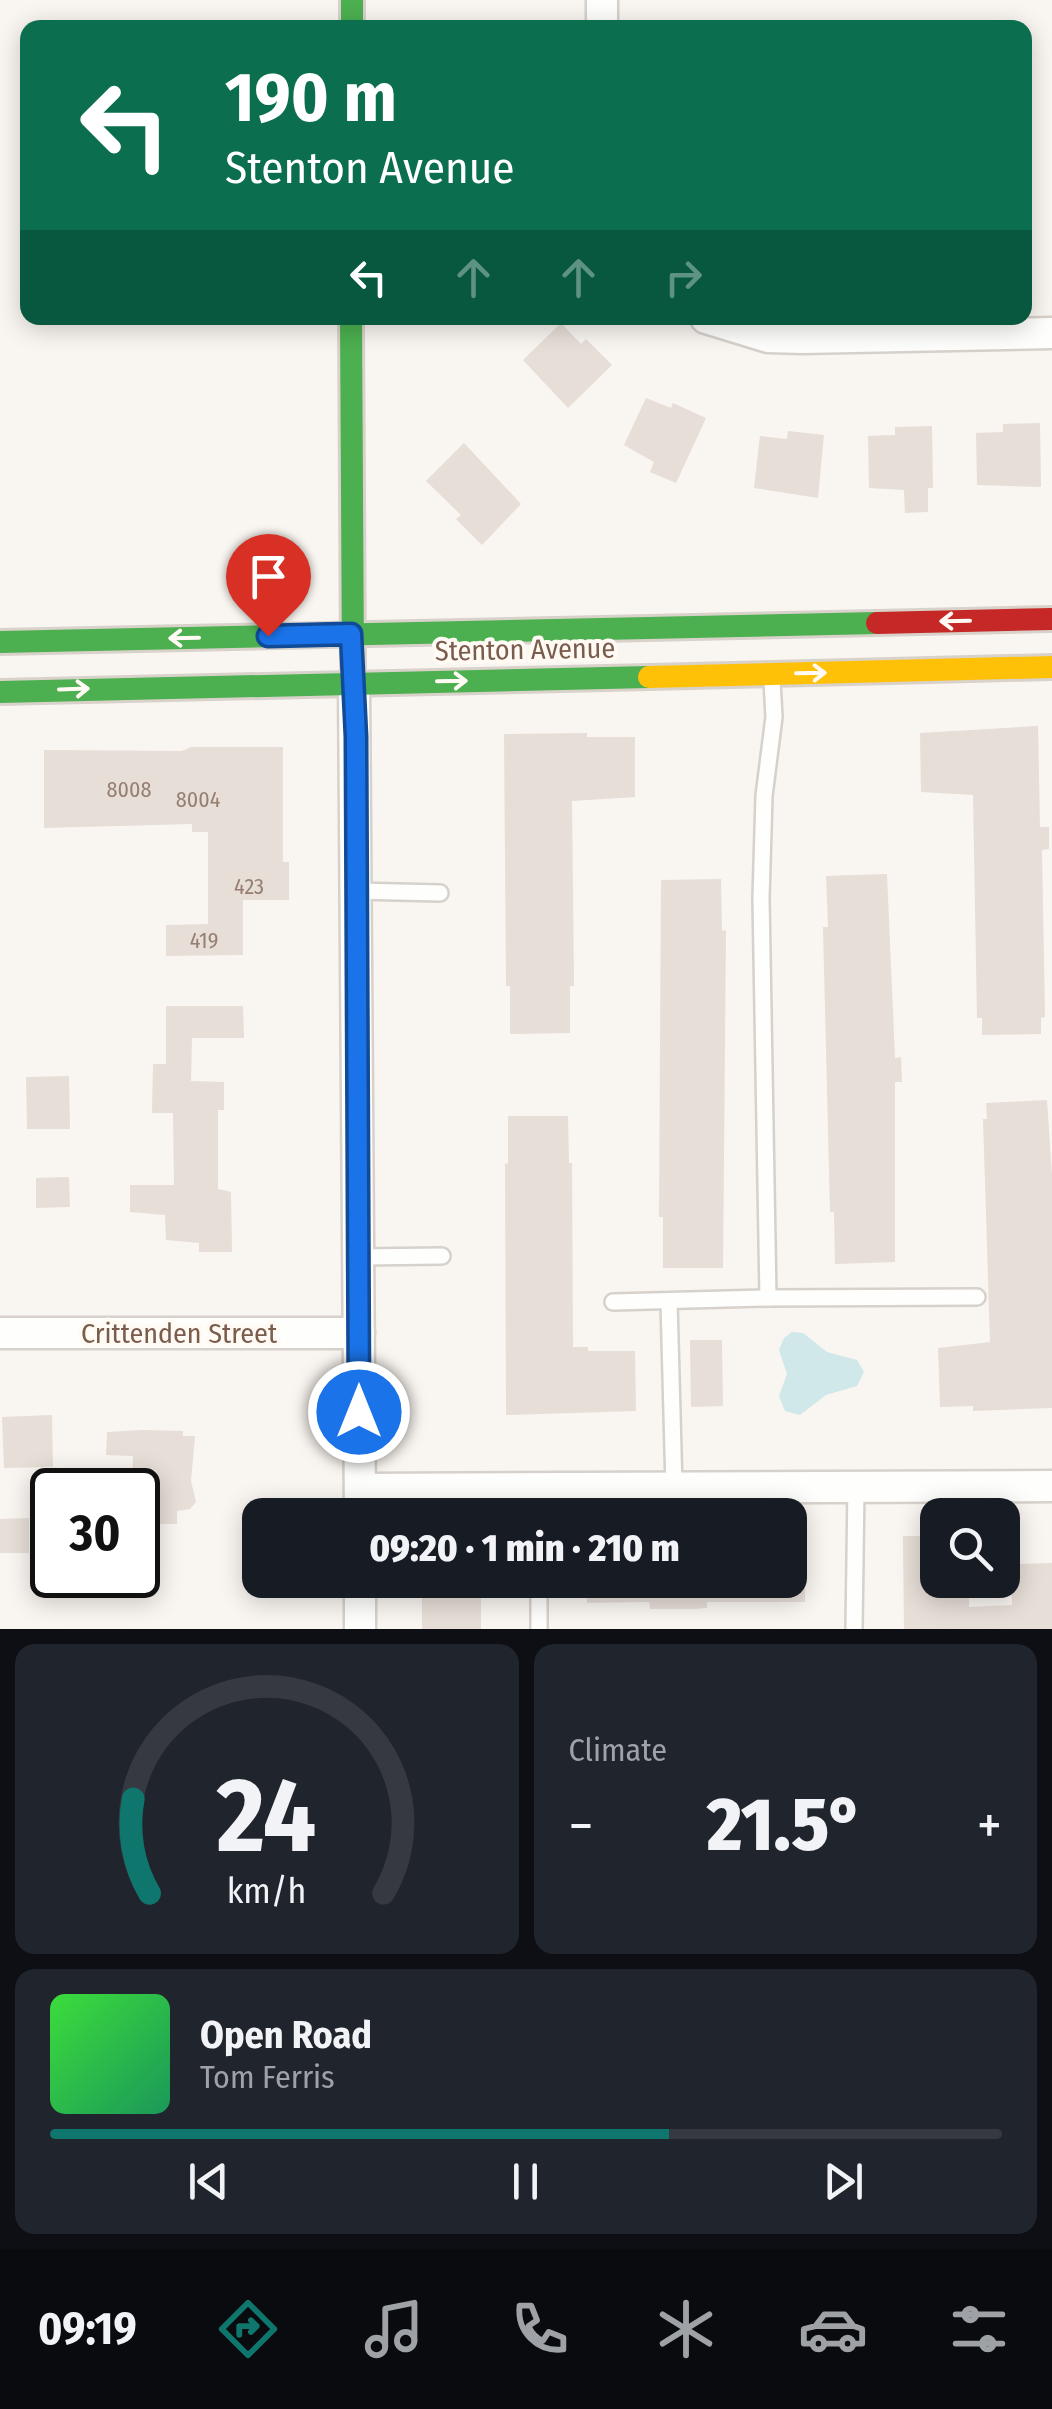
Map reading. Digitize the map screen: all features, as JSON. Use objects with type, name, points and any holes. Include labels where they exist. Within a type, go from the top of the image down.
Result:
[{"type":"main road","points":[[351,325],[354,683]]},
{"type":"main road","name":"Stenton Avenue","points":[[0,642],[1052,619]]},
{"type":"main road","name":"Stenton Avenue","points":[[0,692],[1052,667]]},
{"type":"street","points":[[730,325],[768,336],[802,338],[1052,333]]},
{"type":"street","points":[[354,683],[360,1498]]},
{"type":"street","name":"Crittenden Street","points":[[0,1332],[359,1333]]},
{"type":"street","points":[[577,1498],[674,1488],[1052,1486]]},
{"type":"street","points":[[360,1598],[360,1629]]},
{"type":"lane","points":[[768,1298],[762,898],[764,796],[774,717],[772,674]]},
{"type":"lane","points":[[356,891],[440,893]]},
{"type":"lane","points":[[359,1258],[442,1256]]},
{"type":"lane","points":[[613,1302],[976,1298]]},
{"type":"lane","points":[[669,1302],[674,1488]]},
{"type":"lane","points":[[854,1629],[856,1487]]},
{"type":"lane","points":[[538,1598],[539,1629]]},
{"type":"water","points":[[792,1332],[803,1333],[827,1352],[857,1360],[864,1372],[857,1386],[826,1395],[800,1415],[785,1411],[779,1396],[787,1374],[779,1350]]},
{"type":"building","points":[[563,325],[581,344],[586,339],[612,365],[568,408],[523,360]]},
{"type":"building","points":[[646,398],[671,408],[673,403],[706,418],[676,483],[650,472],[654,462],[624,445]]},
{"type":"building","points":[[1040,423],[1041,487],[977,485],[976,433],[1003,432],[1003,424]]},
{"type":"building","points":[[932,426],[933,488],[928,488],[928,512],[905,513],[904,490],[869,488],[868,436],[895,435],[895,427]]},
{"type":"building","points":[[788,431],[824,435],[818,498],[754,488],[760,436],[787,439]]},
{"type":"building","points":[[464,443],[521,504],[482,545],[456,519],[461,515],[426,481]]},
{"type":"building","points":[[1038,726],[1040,827],[1049,827],[1049,849],[1042,850],[1045,1017],[1041,1018],[1041,1034],[982,1035],[982,1018],[977,1018],[973,795],[921,792],[920,733]]},
{"type":"building","points":[[587,733],[587,737],[635,737],[635,797],[572,801],[574,986],[570,986],[570,1033],[510,1034],[510,986],[506,986],[504,734]]},
{"type":"building","points":[[191,747],[283,747],[283,862],[289,862],[289,900],[243,900],[243,955],[166,956],[166,925],[208,924],[208,832],[192,832],[192,824],[44,828],[44,750],[182,751]]},
{"type":"building","points":[[887,874],[895,1058],[901,1057],[902,1082],[895,1082],[895,1262],[835,1264],[834,1212],[830,1212],[823,927],[828,927],[826,876]]},
{"type":"building","points":[[721,879],[722,931],[726,930],[723,1268],[663,1268],[663,1217],[659,1217],[661,880]]},
{"type":"building","points":[[166,1006],[243,1006],[244,1038],[192,1038],[191,1081],[224,1082],[224,1110],[218,1110],[218,1189],[231,1192],[232,1252],[199,1252],[199,1243],[166,1240],[165,1215],[130,1212],[130,1185],[174,1185],[173,1113],[152,1113],[153,1064],[166,1064]]},
{"type":"building","points":[[69,1076],[70,1129],[27,1129],[26,1077]]},
{"type":"building","points":[[1047,1100],[1052,1175],[1052,1408],[973,1411],[973,1406],[940,1407],[938,1348],[990,1342],[983,1119],[987,1119],[986,1103]]},
{"type":"building","points":[[508,1116],[568,1116],[573,1347],[588,1347],[588,1351],[635,1351],[636,1411],[506,1415]]},
{"type":"building","points":[[69,1177],[70,1207],[36,1208],[36,1178]]},
{"type":"building","points":[[690,1340],[722,1340],[723,1406],[691,1407]]},
{"type":"building","points":[[52,1415],[53,1467],[4,1468],[2,1417]]},
{"type":"building","points":[[183,1431],[183,1436],[195,1436],[191,1481],[196,1502],[190,1509],[177,1511],[177,1524],[160,1524],[160,1468],[133,1468],[133,1456],[106,1455],[107,1432]]},
{"type":"building","points":[[29,1518],[29,1553],[0,1553],[0,1519]]},
{"type":"building","points":[[903,1536],[920,1536],[920,1598],[969,1598],[969,1607],[1012,1605],[1012,1598],[1020,1598],[1020,1564],[1052,1563],[1052,1629],[904,1629]]},
{"type":"building","points":[[422,1598],[481,1598],[481,1629],[422,1629]]},
{"type":"building","points":[[587,1598],[805,1598],[805,1602],[707,1602],[707,1608],[694,1609],[650,1609],[649,1602],[587,1603]]},
{"type":"traffic: fast","points":[[352,0],[352,20]]},
{"type":"traffic: fast","points":[[351,325],[353,667]]},
{"type":"traffic: fast","points":[[0,642],[877,623]]},
{"type":"traffic: fast","points":[[0,692],[649,677]]},
{"type":"traffic: slow","points":[[649,677],[1052,667]]},
{"type":"traffic: jam","points":[[877,623],[1052,619]]},
{"type":"route","points":[[268,636],[351,634],[356,737],[359,1412]]}]
